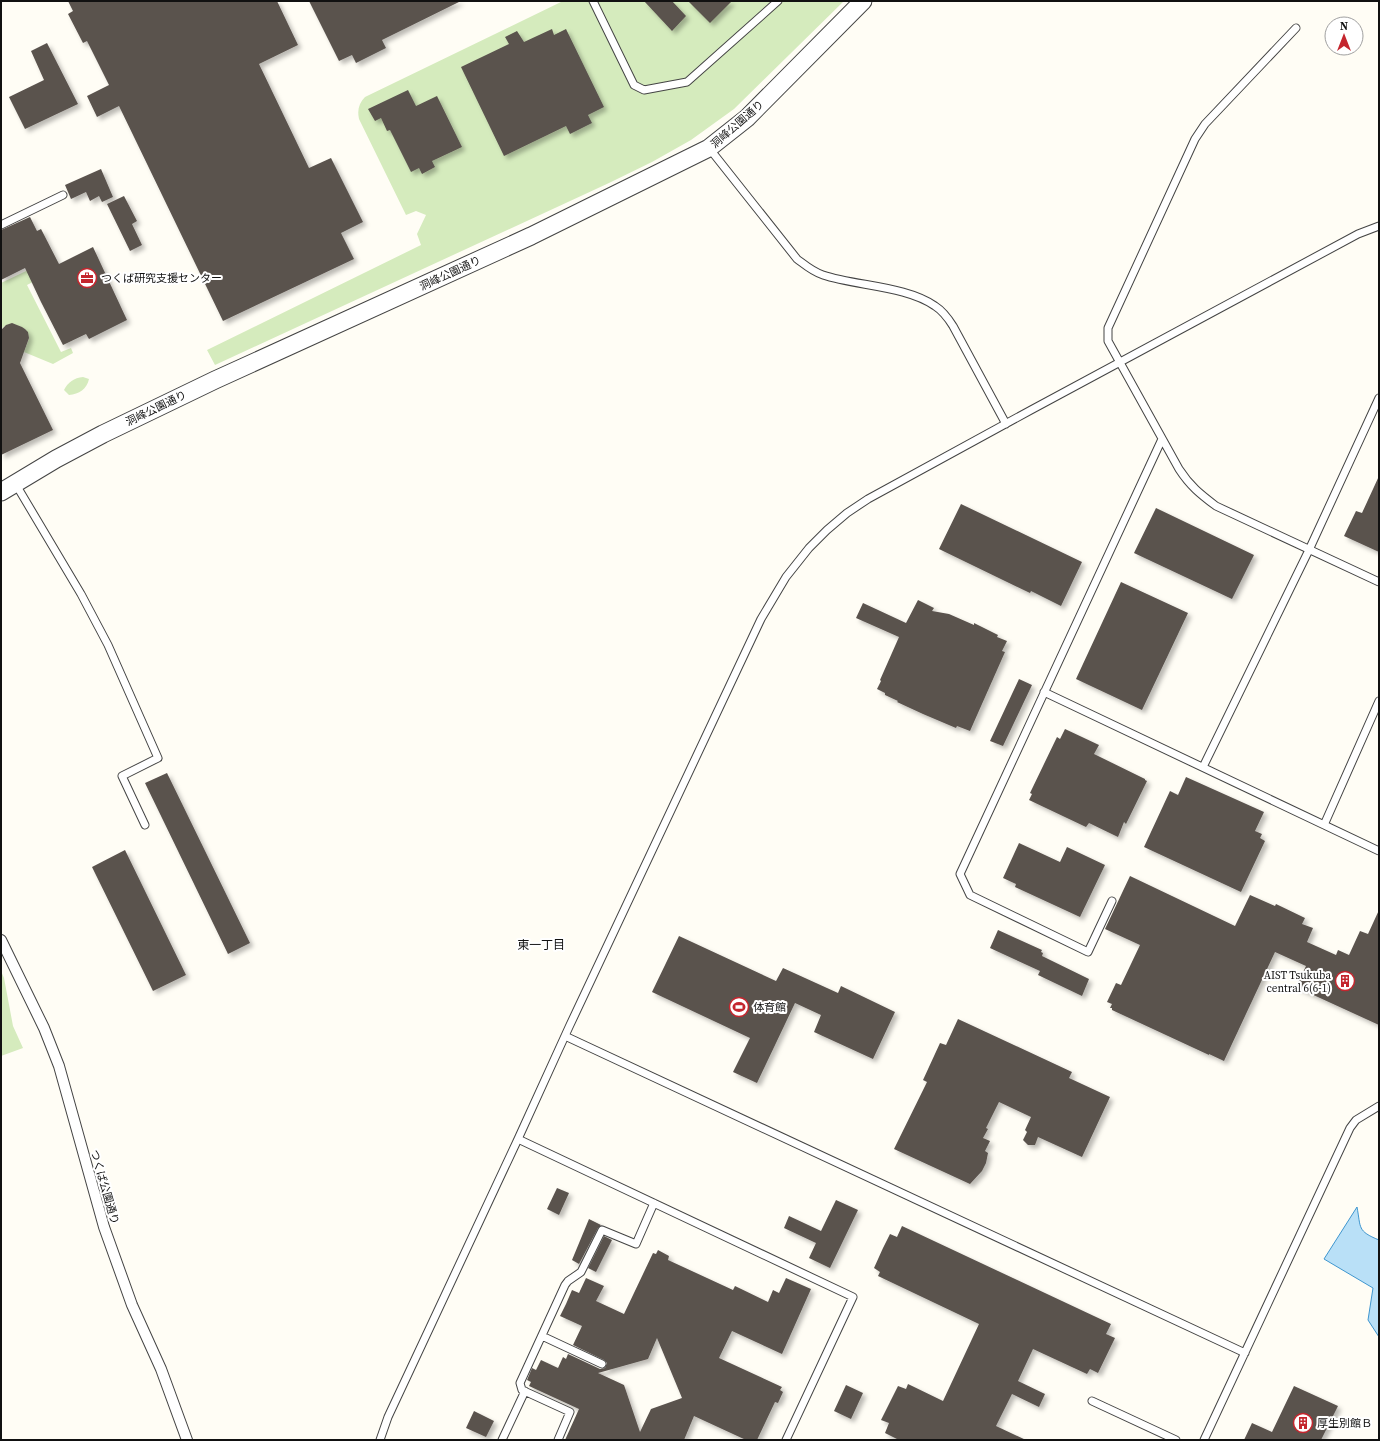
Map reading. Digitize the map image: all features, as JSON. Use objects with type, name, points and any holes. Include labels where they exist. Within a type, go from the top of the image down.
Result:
[{"type":"street","name":"洞峰公園通り","points":[[8,487],[103,434],[215,380],[530,236],[708,148],[747,118],[863,1]]},
{"type":"street","name":"つくば公園通り","points":[[1,940],[44,1028],[59,1066],[104,1227],[132,1304],[161,1369],[187,1440]]},
{"type":"lane","points":[[593,1],[634,85],[644,90],[687,82],[778,1]]},
{"type":"lane","points":[[1296,28],[1213,114],[1195,139],[1108,328],[1108,341],[1187,482],[1198,492],[1216,506],[1379,582]]},
{"type":"lane","points":[[708,148],[797,259],[808,268],[822,275],[914,295],[936,306],[946,315],[1006,424]]},
{"type":"lane","points":[[1,225],[63,195]]},
{"type":"lane","points":[[380,1440],[391,1410],[760,620],[786,577],[809,548],[826,530],[847,514],[891,486],[1351,238],[1379,226]]},
{"type":"lane","points":[[1203,768],[1309,550],[1379,398]]},
{"type":"lane","points":[[1112,901],[1088,952],[970,895],[960,874],[1162,439]]},
{"type":"lane","points":[[8,487],[81,594],[108,645],[158,758],[122,776],[145,825]]},
{"type":"lane","points":[[1044,692],[1379,851]]},
{"type":"lane","points":[[1324,825],[1379,701]]},
{"type":"lane","points":[[565,1036],[1245,1353]]},
{"type":"lane","points":[[1204,1440],[1350,1128],[1356,1120],[1379,1106]]},
{"type":"lane","points":[[518,1139],[853,1297],[786,1440]]},
{"type":"lane","points":[[558,1440],[570,1412],[522,1390],[520,1383],[565,1285],[568,1281],[581,1272],[602,1230],[636,1244],[654,1203]]},
{"type":"lane","points":[[542,1336],[602,1364]]},
{"type":"lane","points":[[502,1440],[525,1391]]},
{"type":"lane","points":[[1092,1401],[1176,1440]]},
{"type":"green space","points":[[563,1],[844,1],[734,109],[691,140],[652,162],[609,183],[215,365],[207,350],[421,245],[417,234],[426,215],[416,211],[406,215],[359,119],[359,107],[365,97]]},
{"type":"green space","points":[[47,261],[52,272],[27,285],[61,352],[71,348],[73,353],[53,364],[24,352],[29,338],[25,329],[9,324],[1,330],[1,283]]},
{"type":"green space","points":[[83,377],[89,379],[88,383],[82,390],[69,395],[64,390],[72,381]]},
{"type":"green space","points":[[1,971],[4,978],[13,1026],[23,1048],[1,1056]]},
{"type":"water","points":[[1357,1207],[1361,1228],[1363,1231],[1379,1240],[1379,1337],[1368,1320],[1373,1288],[1324,1259]]},
{"type":"building","points":[[68,1],[277,1],[298,45],[259,64],[309,168],[331,158],[363,222],[341,233],[354,259],[223,321],[119,106],[97,117],[87,96],[109,85],[87,41],[83,43],[68,14],[73,11]]},
{"type":"building","points":[[309,1],[461,1],[382,40],[386,48],[356,63],[352,55],[339,61]]},
{"type":"building","points":[[644,1],[672,1],[686,16],[672,31]]},
{"type":"building","points":[[688,1],[732,1],[710,23]]},
{"type":"building","points":[[552,29],[554,35],[566,29],[604,107],[588,115],[592,123],[570,134],[566,126],[504,156],[461,67],[509,44],[505,37],[517,31],[524,42]]},
{"type":"building","points":[[47,43],[78,104],[25,129],[9,97],[44,80],[31,51]]},
{"type":"building","points":[[408,90],[416,106],[437,96],[462,147],[432,161],[435,167],[422,174],[419,168],[411,172],[390,130],[387,131],[381,118],[375,121],[368,109]]},
{"type":"building","points":[[101,169],[113,197],[102,202],[99,196],[90,201],[86,192],[71,199],[65,185]]},
{"type":"building","points":[[124,196],[137,221],[132,224],[142,245],[130,251],[107,204]]},
{"type":"building","points":[[30,217],[37,231],[41,229],[59,264],[93,247],[127,320],[89,339],[86,334],[63,345],[25,268],[1,280],[1,230]]},
{"type":"building","points":[[12,323],[22,327],[28,332],[29,338],[20,363],[53,430],[1,455],[1,330],[6,325]]},
{"type":"building","points":[[1379,476],[1379,552],[1344,536],[1356,511],[1362,513]]},
{"type":"building","points":[[961,504],[1082,562],[1061,606],[1031,591],[1030,593],[939,549]]},
{"type":"building","points":[[1156,508],[1254,555],[1232,599],[1134,553]]},
{"type":"building","points":[[1121,582],[1188,613],[1142,710],[1076,679]]},
{"type":"building","points":[[918,600],[934,608],[932,611],[949,614],[974,625],[974,623],[998,635],[997,637],[1007,641],[1002,651],[1005,652],[970,731],[957,726],[956,728],[923,714],[897,702],[898,701],[885,695],[885,693],[877,689],[899,637],[856,618],[863,603],[906,623]]},
{"type":"building","points":[[1019,679],[1032,685],[1003,746],[990,741]]},
{"type":"building","points":[[1065,729],[1099,745],[1094,754],[1147,781],[1126,824],[1124,822],[1118,837],[1089,823],[1086,827],[1029,800],[1032,794],[1030,793],[1057,737],[1060,739]]},
{"type":"building","points":[[167,773],[250,943],[228,954],[145,783]]},
{"type":"building","points":[[1186,777],[1264,812],[1255,831],[1262,834],[1260,838],[1265,841],[1241,892],[1144,847],[1170,791],[1178,795]]},
{"type":"building","points":[[1019,843],[1060,862],[1067,847],[1105,865],[1080,917],[1015,887],[1016,884],[1003,878]]},
{"type":"building","points":[[125,850],[186,975],[153,991],[92,867]]},
{"type":"building","points":[[1130,876],[1235,926],[1250,895],[1275,906],[1276,904],[1305,918],[1302,924],[1313,928],[1307,942],[1336,955],[1338,950],[1349,955],[1360,931],[1368,934],[1379,910],[1379,1025],[1296,987],[1306,966],[1275,952],[1224,1061],[1112,1010],[1112,1008],[1110,1008],[1112,1004],[1107,1002],[1116,983],[1121,985],[1140,945],[1105,929]]},
{"type":"building","points":[[998,930],[1042,950],[1042,956],[1089,979],[1082,996],[1038,975],[1040,971],[990,948]]},
{"type":"building","name":"体育館","points":[[679,936],[776,981],[783,968],[838,993],[841,986],[895,1012],[873,1059],[814,1032],[821,1015],[795,1003],[757,1083],[733,1072],[750,1038],[652,992]]},
{"type":"building","points":[[958,1019],[1072,1072],[1069,1078],[1110,1097],[1082,1157],[1038,1137],[1035,1145],[1028,1145],[1023,1140],[1027,1132],[1025,1130],[1031,1117],[999,1102],[986,1128],[988,1129],[983,1138],[990,1141],[985,1151],[988,1153],[986,1163],[982,1171],[970,1184],[894,1149],[927,1082],[923,1080],[940,1043],[946,1045]]},
{"type":"building","points":[[557,1188],[569,1193],[559,1215],[547,1209]]},
{"type":"building","points":[[836,1200],[858,1210],[830,1268],[809,1258],[816,1243],[784,1228],[789,1216],[821,1231]]},
{"type":"building","points":[[589,1219],[601,1225],[579,1264],[572,1260]]},
{"type":"building","points":[[902,1226],[1111,1324],[1106,1334],[1115,1338],[1098,1373],[1090,1369],[1087,1374],[1033,1349],[1018,1381],[1045,1394],[1039,1407],[1012,1394],[996,1426],[1026,1440],[899,1440],[885,1433],[889,1423],[881,1420],[898,1386],[906,1389],[908,1384],[943,1401],[979,1324],[878,1276],[880,1272],[874,1268],[883,1248],[890,1234],[897,1237]]},
{"type":"building","points":[[604,1236],[612,1240],[596,1272],[588,1268]]},
{"type":"building","points":[[658,1250],[669,1256],[668,1260],[733,1290],[735,1286],[768,1302],[773,1290],[779,1293],[786,1278],[811,1289],[782,1354],[732,1331],[719,1358],[782,1387],[780,1390],[783,1392],[778,1403],[775,1402],[757,1440],[746,1440],[694,1416],[684,1440],[565,1440],[579,1409],[529,1386],[531,1382],[527,1380],[532,1368],[536,1370],[541,1360],[558,1368],[563,1357],[566,1359],[568,1354],[600,1369],[605,1368],[607,1363],[604,1360],[573,1345],[582,1326],[560,1316],[572,1290],[579,1293],[586,1278],[604,1286],[596,1301],[624,1314],[653,1253],[656,1254]],"holes":[[[657,1338],[682,1398],[651,1409],[640,1432],[624,1385],[598,1373],[648,1359]]]},
{"type":"building","points":[[846,1385],[863,1393],[851,1419],[834,1411]]},
{"type":"building","name":"厚生別館Ｂ","points":[[1294,1386],[1338,1406],[1321,1440],[1244,1440],[1252,1423],[1272,1432]]},
{"type":"building","points":[[474,1411],[494,1421],[486,1437],[466,1428]]},
{"type":"place","name":"つくば研究支援センター","points":[[87,278]]},
{"type":"place","name":"AIST Tsukuba central 6(6-1)","points":[[1345,981]]},
{"type":"place","name":"体育館","points":[[739,1007]]},
{"type":"place","name":"厚生別館Ｂ","points":[[1303,1423]]},
{"type":"district","name":"東一丁目","points":[[541,945]]}]
